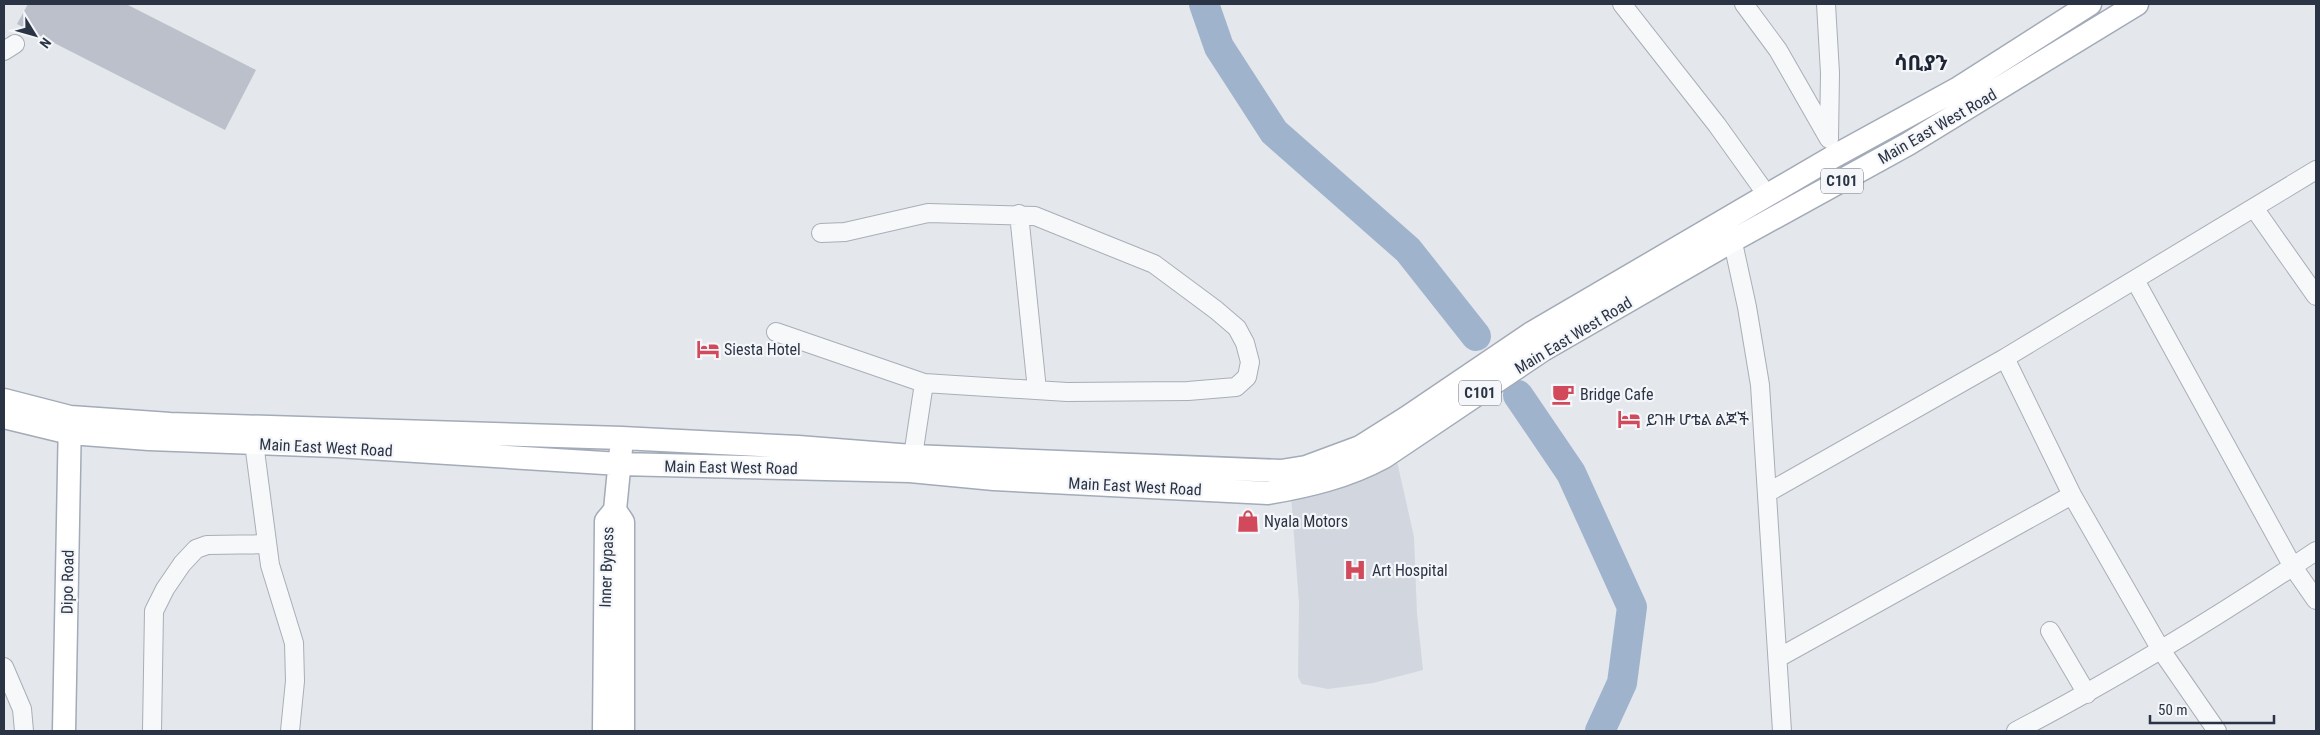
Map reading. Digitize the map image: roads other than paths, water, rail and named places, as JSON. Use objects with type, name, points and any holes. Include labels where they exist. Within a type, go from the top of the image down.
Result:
[{"type":"main road","name":"Main East West Road","points":[[1536,342],[1618,309],[1732,241],[1908,144],[2137,4]]},
{"type":"main road","name":"Main East West Road","points":[[4,417],[36,417],[70,425],[254,435],[622,438],[797,458],[1247,481],[1268,492],[1312,485],[1358,471],[1384,457],[1412,427],[1536,342],[1607,289],[1768,195],[1830,148],[1957,89],[2082,6]]},
{"type":"main road","points":[[1607,289],[1618,309]]},
{"type":"main road","name":"Main East West Road","points":[[4,400],[36,417]]},
{"type":"main road","name":"Dipo Road","points":[[64,731],[70,425]]},
{"type":"main road","name":"Main East West Road","points":[[254,435],[336,446],[620,464],[797,458]]},
{"type":"main road","points":[[615,510],[622,438]]},
{"type":"main road","name":"Inner Bypass","points":[[604,731],[606,521],[615,510],[624,522],[623,731]]},
{"type":"street","points":[[1622,4],[1717,125],[1768,195]]},
{"type":"street","points":[[1744,4],[1778,50],[1830,148]]},
{"type":"street","points":[[1826,4],[1830,73],[1830,148]]},
{"type":"street","points":[[2082,6],[2092,33]]},
{"type":"street","points":[[1767,492],[2004,358],[2316,170]]},
{"type":"street","points":[[2254,208],[2316,296]]},
{"type":"street","points":[[776,332],[924,383],[1037,390],[1188,391],[1236,387],[1247,377],[1250,362],[1246,343],[1237,328],[1154,264],[1035,216],[1019,214],[928,213],[845,232],[821,233]]},
{"type":"street","points":[[1019,214],[1037,390]]},
{"type":"street","points":[[1728,219],[1747,307],[1760,385],[1782,731]]},
{"type":"street","points":[[2135,280],[2293,567],[2316,600]]},
{"type":"street","points":[[2004,358],[2072,495],[2161,650],[2217,731]]},
{"type":"street","points":[[911,464],[924,383]]},
{"type":"street","points":[[254,435],[270,565],[294,643],[295,681],[290,731]]},
{"type":"street","points":[[1778,658],[2072,495]]},
{"type":"street","points":[[152,731],[154,611],[165,589],[182,564],[196,549],[207,545],[266,544]]},
{"type":"street","points":[[2016,731],[2087,694],[2161,650],[2316,552]]},
{"type":"street","points":[[2050,631],[2087,694]]},
{"type":"street","points":[[4,667],[22,709],[24,731]]},
{"type":"waterway","points":[[1204,4],[1219,47],[1274,132],[1408,250],[1476,336]]},
{"type":"waterway","points":[[1518,395],[1571,473],[1632,607],[1622,683],[1600,731]]},
{"type":"place","name":"Siesta Hotel","points":[[708,349]]},
{"type":"place","name":"Bridge Cafe","points":[[1563,394]]},
{"type":"place","name":"ይገዙ ሆቴል ልጆች","points":[[1629,419]]},
{"type":"place","name":"Nyala Motors","points":[[1248,521]]},
{"type":"place","name":"Art Hospital","points":[[1355,570]]},
{"type":"district","name":"ሳቢያን","points":[[1921,63]]}]
